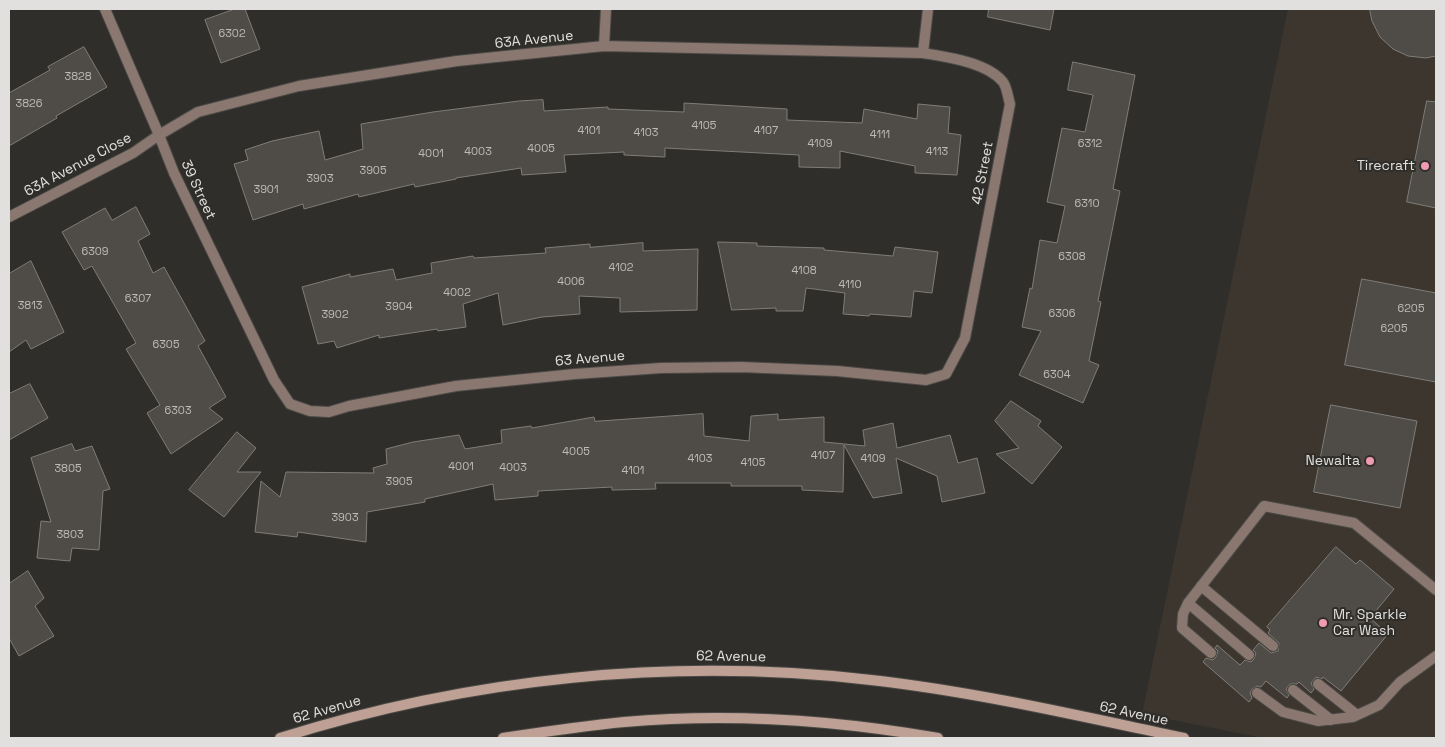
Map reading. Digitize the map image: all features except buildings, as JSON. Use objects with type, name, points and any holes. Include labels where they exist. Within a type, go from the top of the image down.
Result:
[{"type":"main road","name":"62 Avenue","points":[[280,738],[422,700],[505,686],[558,678],[697,670],[769,671],[873,680],[1033,706],[1184,738]]},
{"type":"main road","points":[[503,738],[625,722],[714,719],[814,722],[938,738]]},
{"type":"street","name":"39 Street","points":[[105,9],[174,173],[274,380]]},
{"type":"street","points":[[604,46],[606,9]]},
{"type":"street","points":[[923,52],[928,9]]},
{"type":"street","name":"63A Avenue","points":[[159,135],[198,112],[299,86],[457,61],[604,46],[923,52]]},
{"type":"street","name":"42 Street","points":[[923,52],[956,59],[990,70],[1004,83],[1010,104],[965,338],[946,374],[926,380]]},
{"type":"street","name":"63A Avenue Close","points":[[9,217],[132,153],[159,135]]},
{"type":"street","name":"63 Avenue","points":[[274,380],[290,404],[310,411],[329,412],[349,406],[456,386],[574,374],[661,368],[741,367],[837,371],[926,380]]},
{"type":"street","points":[[1210,653],[1182,628],[1183,614],[1188,603],[1264,506],[1354,522],[1436,590]]},
{"type":"street","points":[[1201,586],[1273,646]]},
{"type":"street","points":[[1188,603],[1249,655]]},
{"type":"street","points":[[1256,692],[1283,712],[1318,721],[1353,717],[1379,705],[1400,682],[1436,656]]},
{"type":"street","points":[[1318,684],[1357,715]]},
{"type":"street","points":[[1293,690],[1331,720]]},
{"type":"shaded area","points":[[1288,9],[1436,9],[1436,738],[1263,738],[1142,714]]},
{"type":"place","name":"Tirecraft","points":[[1425,166]]},
{"type":"place","name":"Newalta","points":[[1370,461]]},
{"type":"place","name":"Mr. Sparkle Car Wash","points":[[1323,623]]}]
